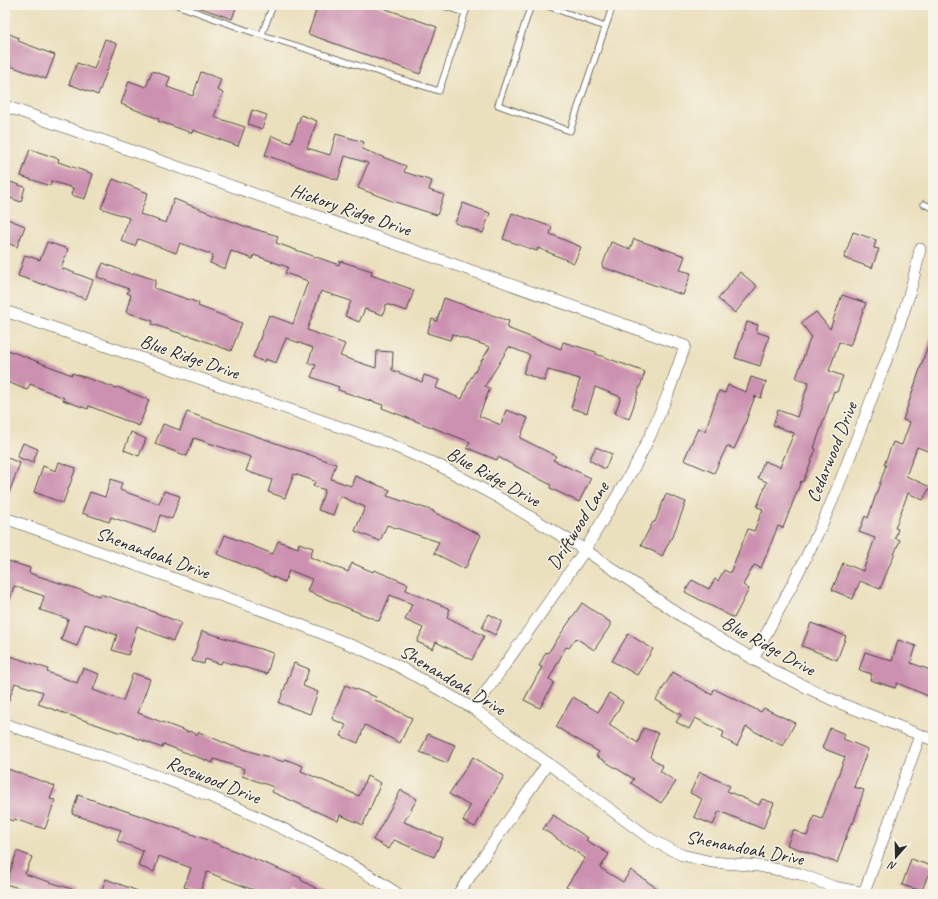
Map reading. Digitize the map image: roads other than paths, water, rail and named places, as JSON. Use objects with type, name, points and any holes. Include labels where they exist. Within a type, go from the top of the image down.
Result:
[{"type":"street","name":"Hickory Ridge Drive","points":[[5,106],[685,346]]},
{"type":"street","name":"Cedarwood Drive","points":[[753,659],[803,563],[847,464],[899,327],[915,276],[920,249]]},
{"type":"street","name":"Blue Ridge Drive","points":[[5,311],[389,444],[440,466],[501,499],[585,550],[680,615],[775,672],[837,702],[933,740]]},
{"type":"street","name":"Driftwood Lane","points":[[474,709],[585,550],[636,464],[668,394],[685,346]]},
{"type":"street","name":"Shenandoah Drive","points":[[5,518],[281,617],[361,649],[396,665],[474,709],[652,840],[682,855],[712,862],[759,866],[800,874],[834,887],[864,893],[920,735]]},
{"type":"street","name":"Rosewood Drive","points":[[5,724],[167,779],[269,821],[318,845],[365,872],[398,894]]},
{"type":"street","points":[[458,894],[548,763]]},
{"type":"lane","points":[[177,5],[439,91],[468,5]]},
{"type":"lane","points":[[262,34],[273,5]]},
{"type":"lane","points":[[442,5],[465,13]]},
{"type":"lane","points":[[531,5],[498,105],[570,130],[613,5]]},
{"type":"lane","points":[[546,5],[605,27]]},
{"type":"lane","points":[[924,204],[933,208]]}]
